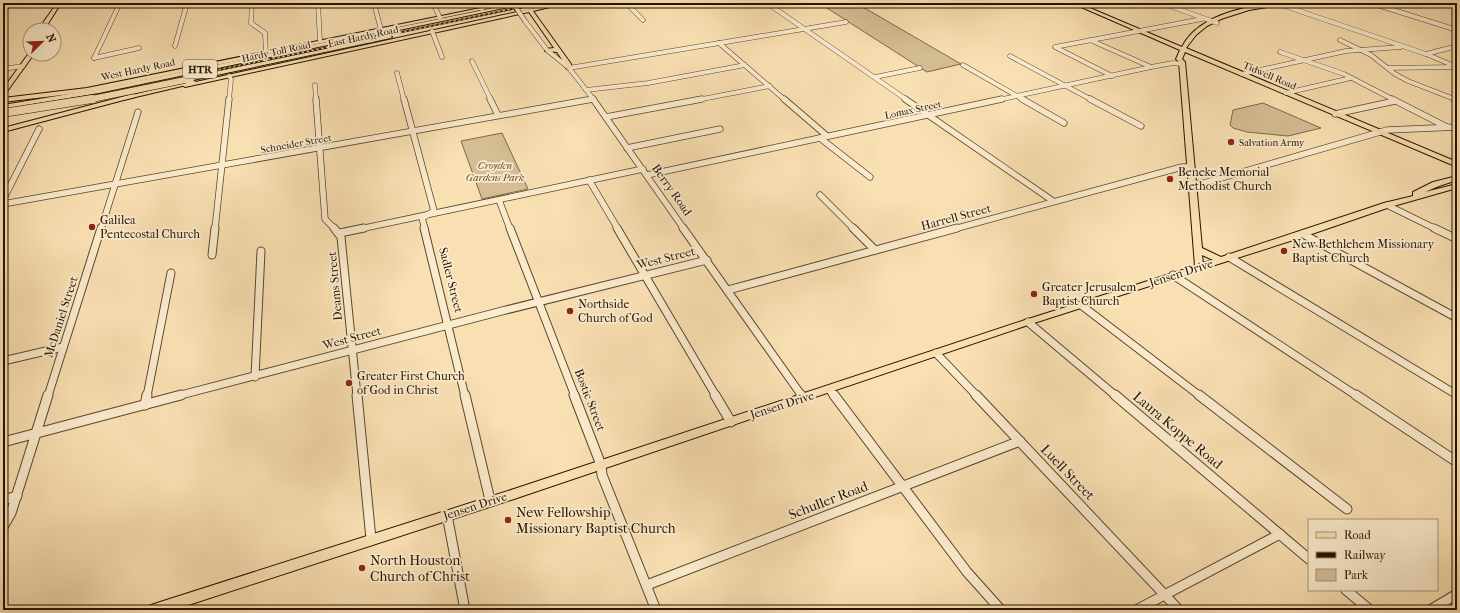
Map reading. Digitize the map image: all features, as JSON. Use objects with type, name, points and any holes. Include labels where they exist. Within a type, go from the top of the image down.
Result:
[{"type":"highway","name":"Hardy Toll Road","points":[[3,107],[99,91],[380,31],[525,3]]},
{"type":"highway","name":"Hardy Toll Road","points":[[3,113],[72,103],[553,3]]},
{"type":"highway","points":[[220,62],[380,31]]},
{"type":"highway","points":[[123,98],[325,51]]},
{"type":"main road","points":[[3,6],[41,3]]},
{"type":"main road","points":[[50,22],[59,3]]},
{"type":"main road","points":[[47,22],[63,3]]},
{"type":"main road","name":"West Hardy Road","points":[[3,100],[87,90],[320,41],[380,31],[513,3]]},
{"type":"main road","name":"East Hardy Road","points":[[3,130],[123,98],[565,3]]},
{"type":"main road","name":"Tidwell Road","points":[[1074,3],[1288,92],[1457,165]]},
{"type":"main road","name":"Tidwell Road","points":[[1079,3],[1109,17]]},
{"type":"main road","points":[[1199,267],[1182,63],[1185,49],[1197,33],[1215,22],[1239,11],[1291,3]]},
{"type":"main road","points":[[530,10],[568,64],[569,68]]},
{"type":"main road","points":[[547,50],[558,50]]},
{"type":"main road","points":[[4,84],[22,60]]},
{"type":"main road","points":[[3,93],[25,62]]},
{"type":"main road","points":[[4,84],[12,82]]},
{"type":"main road","name":"Tidwell Road","points":[[1381,132],[1457,162]]},
{"type":"main road","name":"Jensen Drive","points":[[1410,198],[1424,189],[1457,178]]},
{"type":"main road","name":"Jensen Drive","points":[[154,610],[731,422],[1028,322],[1303,234],[1387,205],[1457,186]]},
{"type":"main road","points":[[1197,249],[1220,260]]},
{"type":"street","points":[[120,3],[94,58],[140,48]]},
{"type":"street","points":[[175,46],[187,3]]},
{"type":"street","points":[[252,3],[251,23],[265,33],[266,53]]},
{"type":"street","points":[[318,3],[317,10],[320,41]]},
{"type":"street","points":[[374,3],[380,31]]},
{"type":"street","points":[[433,3],[440,18]]},
{"type":"street","points":[[479,3],[482,9]]},
{"type":"street","name":"Berry Road","points":[[513,3],[547,50],[569,68],[593,99],[627,148],[643,168],[803,398]]},
{"type":"street","points":[[626,3],[643,20]]},
{"type":"street","points":[[767,3],[1053,201]]},
{"type":"street","points":[[1162,3],[1215,22]]},
{"type":"street","points":[[1371,3],[1457,30]]},
{"type":"street","points":[[1278,4],[1426,54],[1457,67]]},
{"type":"street","points":[[1112,76],[1056,48],[1056,46],[1202,18]]},
{"type":"street","points":[[569,68],[846,22]]},
{"type":"street","points":[[432,31],[442,57]]},
{"type":"street","points":[[1090,39],[1151,68]]},
{"type":"street","points":[[1340,40],[1361,50],[1408,81],[1457,100]]},
{"type":"street","points":[[719,43],[828,136]]},
{"type":"street","points":[[1244,74],[1346,51],[1403,46]]},
{"type":"street","points":[[1426,54],[1457,46]]},
{"type":"street","points":[[1280,52],[1330,69],[1351,78],[1447,128]]},
{"type":"street","points":[[1010,56],[1141,126]]},
{"type":"street","points":[[472,61],[498,115]]},
{"type":"street","name":"Lomax Street","points":[[647,175],[1173,63],[1182,63]]},
{"type":"street","points":[[964,64],[1064,123]]},
{"type":"street","points":[[586,90],[648,83],[744,65]]},
{"type":"street","points":[[3,69],[23,66]]},
{"type":"street","points":[[1388,68],[1457,67]]},
{"type":"street","points":[[875,77],[920,68]]},
{"type":"street","name":"Sadler Street","points":[[396,73],[434,211],[422,218],[490,500]]},
{"type":"street","points":[[212,255],[231,79],[229,76]]},
{"type":"street","points":[[1288,92],[1351,78]]},
{"type":"street","name":"Deams Street","points":[[315,85],[325,219],[327,223],[340,233],[371,539]]},
{"type":"street","points":[[606,117],[770,86]]},
{"type":"street","name":"Schneider Street","points":[[3,204],[593,99]]},
{"type":"street","points":[[1337,113],[1396,101]]},
{"type":"street","name":"McDaniel Street","points":[[3,527],[12,513],[138,112]]},
{"type":"street","points":[[1192,184],[1204,183],[1381,132],[1397,129],[1457,127]]},
{"type":"street","points":[[3,200],[39,129]]},
{"type":"street","points":[[627,148],[720,129]]},
{"type":"street","points":[[820,138],[844,155],[870,178]]},
{"type":"street","name":"Harrell Street","points":[[728,290],[1053,201],[1182,167],[1190,167]]},
{"type":"street","points":[[340,233],[643,168]]},
{"type":"street","points":[[590,180],[731,422]]},
{"type":"street","points":[[820,195],[875,250]]},
{"type":"street","name":"Bostic Street","points":[[499,200],[601,464],[602,475],[656,610]]},
{"type":"street","points":[[1387,205],[1457,239]]},
{"type":"street","points":[[1303,234],[1457,318]]},
{"type":"street","points":[[255,376],[261,251]]},
{"type":"street","points":[[1229,257],[1457,395]]},
{"type":"street","name":"West Street","points":[[3,442],[352,350],[707,260]]},
{"type":"street","points":[[145,405],[171,273]]},
{"type":"street","points":[[1173,275],[1457,462]]},
{"type":"street","points":[[1082,305],[1347,509]]},
{"type":"street","name":"Laura Koppe Road","points":[[1028,322],[1308,558]]},
{"type":"street","points":[[3,361],[63,347]]},
{"type":"street","name":"Luell Street","points":[[936,353],[1180,610]]},
{"type":"street","points":[[829,389],[967,572],[1001,610]]},
{"type":"street","name":"Schuller Road","points":[[647,585],[1020,441]]},
{"type":"street","points":[[3,500],[17,496]]},
{"type":"street","points":[[447,515],[465,610]]},
{"type":"street","points":[[1136,610],[1280,534]]},
{"type":"street","points":[[1347,591],[1370,610]]},
{"type":"street","points":[[1430,610],[1457,594]]},
{"type":"green space","points":[[819,3],[856,3],[961,64],[927,72]]},
{"type":"green space","points":[[1263,103],[1321,128],[1288,136],[1247,132],[1233,128],[1230,125],[1233,110]]},
{"type":"green space","name":"Croyden Gardens Park","points":[[502,133],[528,189],[482,199],[461,141]]},
{"type":"railway","points":[[3,115],[541,3]]},
{"type":"place","name":"Salvation Army","points":[[1231,142]]},
{"type":"place","name":"Beneke Memorial Methodist Church","points":[[1170,179]]},
{"type":"place","name":"Galilea Pentecostal Church","points":[[92,227]]},
{"type":"place","name":"New Bethlehem Missionary Baptist Church","points":[[1284,251]]},
{"type":"place","name":"Greater Jerusalem Baptist Church","points":[[1034,294]]},
{"type":"place","name":"Northside Church of God","points":[[570,311]]},
{"type":"place","name":"Greater First Church of God in Christ","points":[[349,383]]},
{"type":"place","name":"New Fellowship Missionary Baptist Church","points":[[508,520]]},
{"type":"place","name":"North Houston Church of Christ","points":[[362,568]]}]
